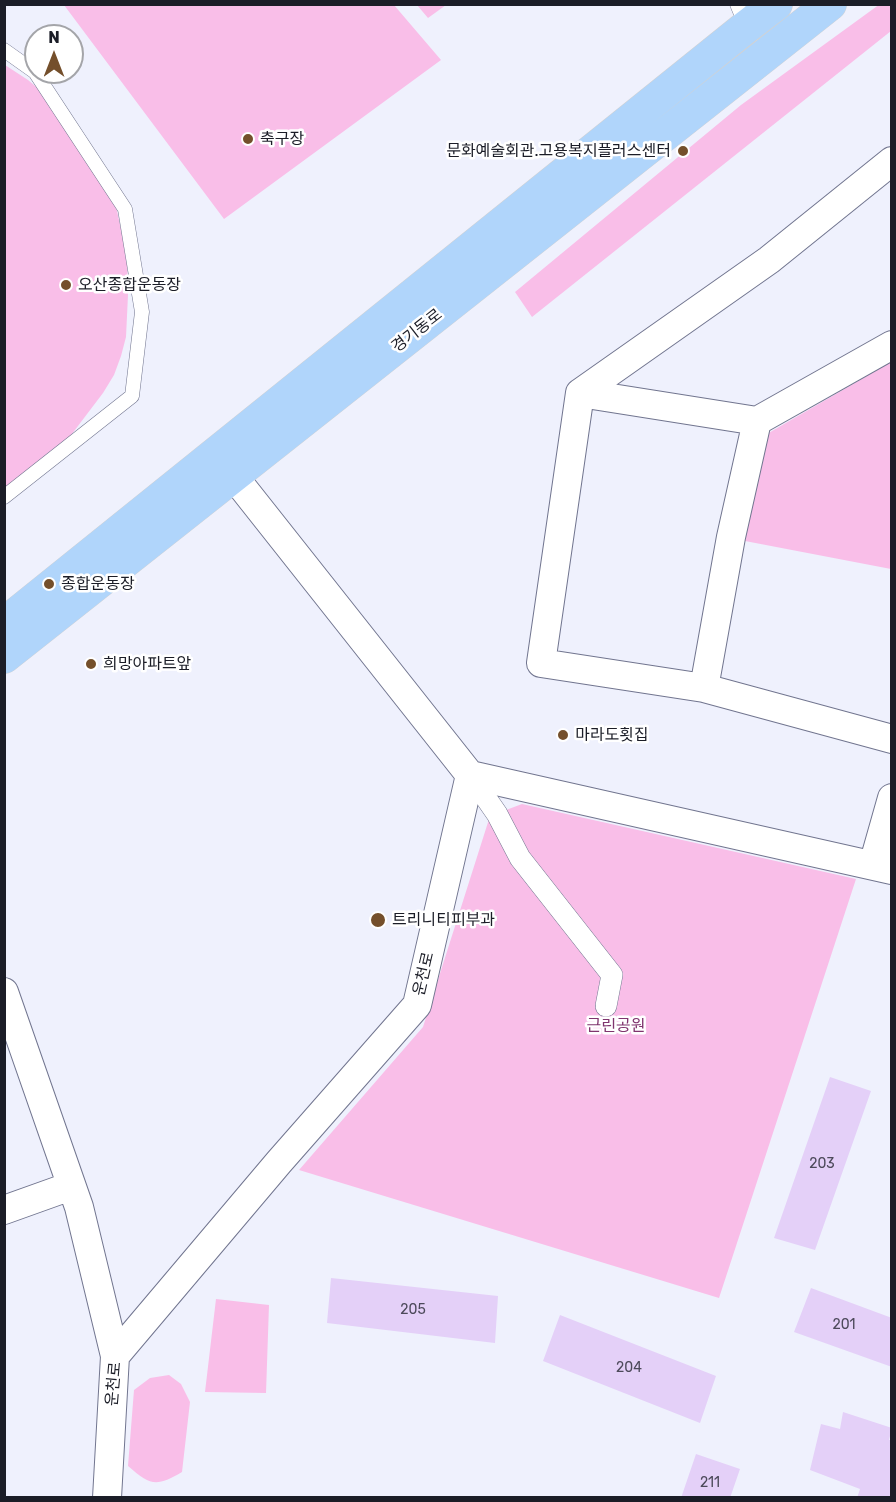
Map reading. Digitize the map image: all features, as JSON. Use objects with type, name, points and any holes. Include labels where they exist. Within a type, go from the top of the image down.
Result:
[{"type":"main road","name":"경기동로","points":[[4,657],[225,465],[751,34],[776,4]]},
{"type":"main road","name":"경기동로","points":[[751,34],[830,4]]},
{"type":"main road","name":"경기동로","points":[[4,624],[225,465]]},
{"type":"street","points":[[891,161],[769,260],[580,393],[542,663],[704,688],[891,739]]},
{"type":"street","points":[[580,393],[757,420],[891,345]]},
{"type":"street","points":[[704,688],[731,537],[757,420]]},
{"type":"street","points":[[225,465],[470,775],[497,814],[520,858],[612,975],[606,1006]]},
{"type":"street","points":[[470,775],[882,868],[891,798]]},
{"type":"street","name":"운천로","points":[[106,1497],[115,1356],[279,1162],[417,1005],[470,775]]},
{"type":"street","points":[[4,992],[79,1207],[115,1356]]},
{"type":"street","points":[[4,1210],[71,1186]]},
{"type":"lane","points":[[4,50],[34,72],[125,209],[142,312],[132,396],[4,496]]},
{"type":"green space","points":[[880,4],[891,5],[891,31],[532,317],[515,292],[741,105]]},
{"type":"green space","name":"축구장","points":[[64,5],[394,5],[441,60],[224,219],[84,32],[84,24],[78,24]]},
{"type":"green space","points":[[417,5],[446,5],[428,18]]},
{"type":"green space","name":"오산종합운동장","points":[[5,65],[24,77],[24,84],[33,84],[59,106],[112,189],[127,255],[128,295],[126,337],[114,375],[103,393],[62,447],[5,489]]},
{"type":"green space","points":[[891,362],[891,569],[745,541],[760,438]]},
{"type":"green space","name":"근린공원","points":[[522,804],[856,879],[719,1298],[299,1170],[423,1027],[490,816]]},
{"type":"green space","points":[[216,1299],[269,1305],[266,1393],[205,1392]]},
{"type":"green space","points":[[169,1375],[181,1384],[190,1402],[182,1472],[160,1482],[148,1481],[128,1466],[134,1390],[150,1378]]},
{"type":"building","points":[[830,1077],[871,1091],[815,1250],[774,1238]]},
{"type":"building","points":[[331,1278],[498,1296],[495,1343],[327,1323]]},
{"type":"building","points":[[811,1288],[892,1318],[892,1367],[794,1332]]},
{"type":"building","points":[[560,1315],[716,1376],[700,1423],[543,1361]]},
{"type":"building","points":[[843,1412],[892,1428],[889,1440],[892,1440],[892,1498],[857,1498],[860,1489],[810,1470],[821,1424],[840,1429]]},
{"type":"building","points":[[696,1454],[740,1469],[730,1498],[681,1498]]},
{"type":"place","name":"축구장","points":[[248,139]]},
{"type":"place","name":"문화예술회관.고용복지플러스센터","points":[[683,151]]},
{"type":"place","name":"오산종합운동장","points":[[66,285]]},
{"type":"place","name":"종합운동장","points":[[49,584]]},
{"type":"place","name":"희망아파트앞","points":[[91,664]]},
{"type":"place","name":"마라도횟집","points":[[563,735]]},
{"type":"place","name":"트리니티피부과","points":[[378,920]]}]
